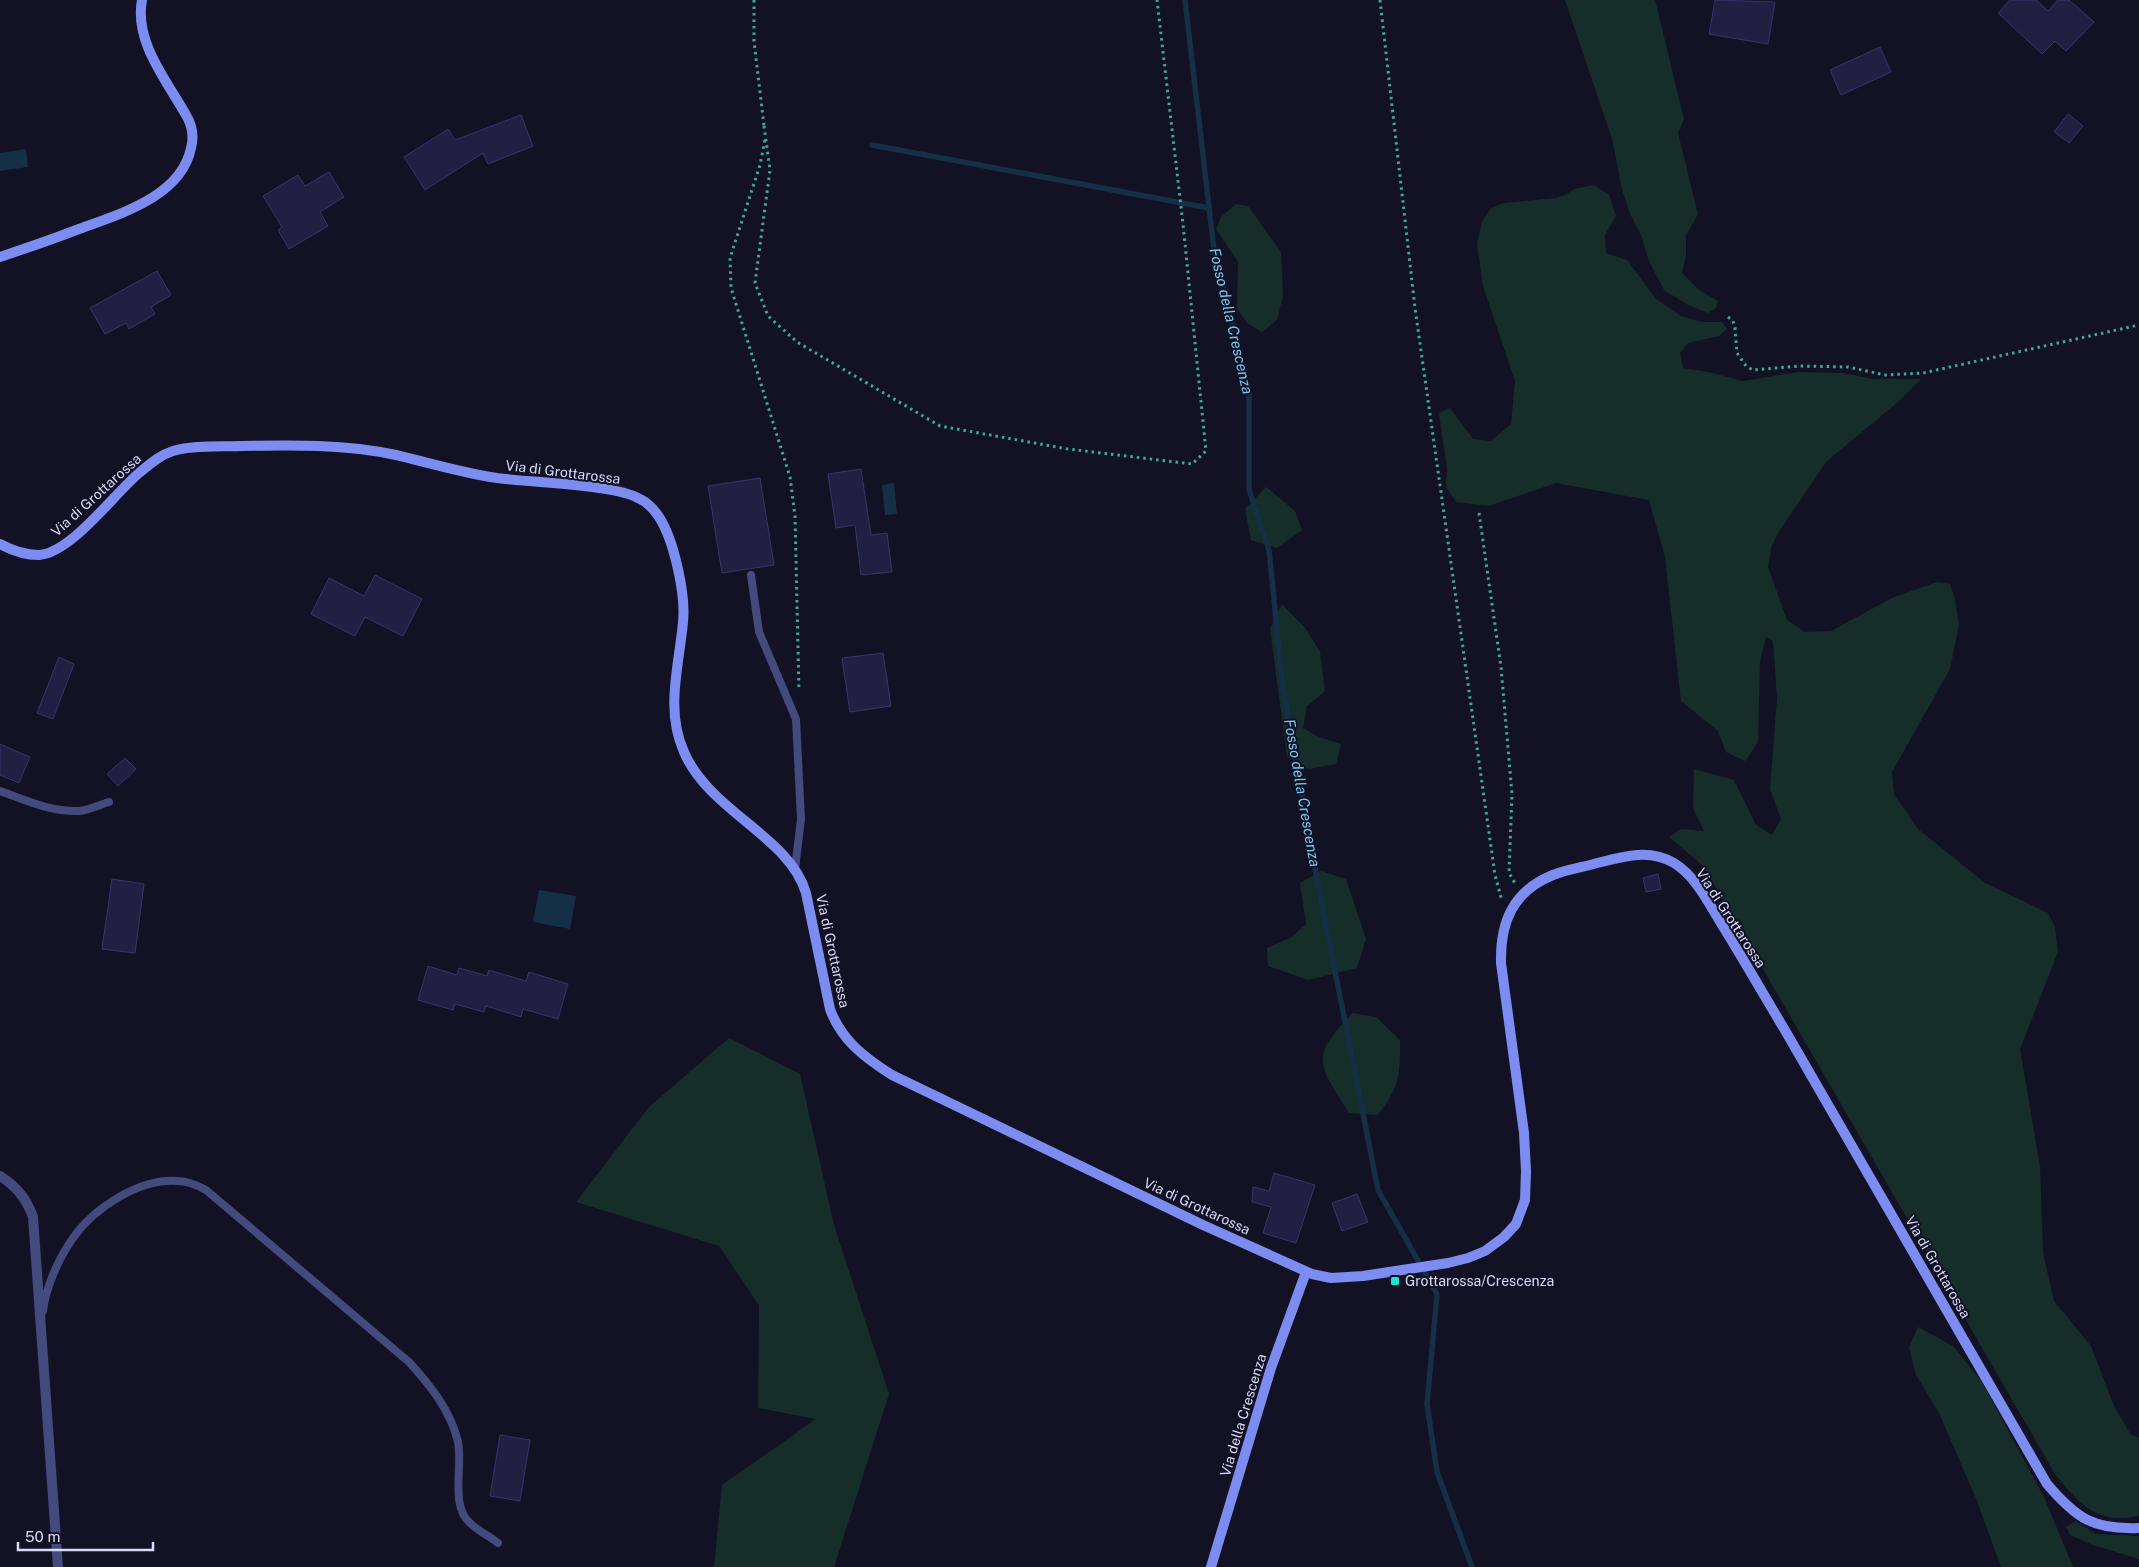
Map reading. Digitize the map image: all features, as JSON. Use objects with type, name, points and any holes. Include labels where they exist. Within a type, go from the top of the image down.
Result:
[{"type":"street","points":[[0,257],[37,245],[134,207],[162,190],[175,179],[185,165],[192,144],[191,125],[161,74],[149,46],[142,18],[142,0]]},
{"type":"street","name":"Via di Grottarossa","points":[[0,544],[41,555],[57,549],[84,528],[125,485],[153,461],[171,452],[197,448],[312,445],[358,449],[395,455],[454,471],[498,478],[579,485],[630,494],[649,505],[661,521],[679,579],[684,604],[674,698],[676,729],[684,753],[696,776],[711,792],[778,851],[795,869],[806,893],[834,1019],[850,1043],[868,1059],[892,1075],[1202,1225],[1306,1272],[1331,1278],[1393,1272],[1468,1258],[1504,1238],[1516,1224],[1524,1200],[1526,1171],[1524,1133],[1501,963],[1502,937],[1507,918],[1522,894],[1534,884],[1555,874],[1640,854],[1666,859],[1681,868],[1688,875],[1708,902],[1750,971],[2047,1484],[2069,1508],[2085,1520],[2104,1526],[2139,1528]]},
{"type":"street","points":[[0,1176],[13,1185],[25,1198],[33,1218],[58,1567]]},
{"type":"street","name":"Via della Crescenza","points":[[1211,1567],[1271,1368],[1306,1272]]},
{"type":"lane","points":[[751,575],[759,632],[796,720],[801,819],[795,869]]},
{"type":"lane","points":[[0,791],[43,806],[63,810],[81,811],[109,802]]},
{"type":"lane","points":[[41,1324],[44,1301],[59,1265],[73,1238],[89,1220],[116,1200],[148,1185],[176,1180],[195,1185],[215,1196],[423,1376],[440,1400],[456,1437],[459,1452],[459,1499],[461,1511],[470,1523],[498,1543]]},
{"type":"path","points":[[754,0],[754,41],[770,170],[755,284],[768,316],[797,342],[940,426],[1068,450],[1192,464],[1206,451],[1183,224],[1157,0]]},
{"type":"path","points":[[1380,0],[1415,308],[1495,875],[1507,918]]},
{"type":"path","points":[[764,126],[765,140],[760,166],[730,258],[732,288],[790,477],[795,516],[800,680],[796,720]]},
{"type":"path","points":[[1728,317],[1733,322],[1737,353],[1746,366],[1753,370],[1799,366],[1848,367],[1885,375],[1922,374],[2139,325]]},
{"type":"path","points":[[1479,513],[1504,696],[1512,794],[1509,873],[1522,894]]},
{"type":"green space","points":[[1565,0],[1655,0],[1684,119],[1678,133],[1698,214],[1686,235],[1686,256],[1682,273],[1699,290],[1718,301],[1716,308],[1708,313],[1688,305],[1664,290],[1649,261],[1641,235],[1630,214],[1621,186],[1613,142]]},
{"type":"green space","points":[[1594,185],[1609,195],[1616,216],[1605,235],[1606,253],[1627,260],[1656,299],[1681,316],[1702,322],[1722,322],[1727,329],[1719,336],[1688,343],[1680,353],[1683,368],[1743,381],[1798,372],[1843,373],[1872,379],[1921,379],[1898,402],[1826,462],[1778,533],[1771,548],[1768,567],[1787,620],[1805,632],[1831,631],[1892,598],[1937,582],[1950,584],[1955,599],[1959,625],[1950,669],[1892,772],[1894,794],[1918,829],[1985,883],[2048,913],[2055,927],[2058,952],[2020,1049],[2040,1167],[2043,1253],[2054,1301],[2091,1346],[2114,1406],[2131,1435],[2139,1438],[2139,1516],[2111,1517],[2100,1515],[2090,1510],[2081,1503],[2055,1474],[1712,881],[1701,864],[1669,837],[1681,829],[1704,831],[1693,808],[1694,769],[1734,780],[1756,825],[1772,835],[1781,819],[1770,789],[1777,698],[1773,641],[1766,637],[1760,661],[1758,742],[1745,761],[1726,752],[1718,731],[1681,701],[1665,557],[1649,500],[1556,483],[1489,506],[1456,502],[1446,487],[1447,469],[1439,413],[1450,408],[1473,439],[1491,441],[1511,424],[1515,381],[1483,286],[1477,243],[1482,222],[1491,208],[1504,203],[1557,198],[1574,189]]},
{"type":"green space","points":[[1236,204],[1248,206],[1281,252],[1283,295],[1277,320],[1262,332],[1248,324],[1237,309],[1238,262],[1216,229],[1221,217]]},
{"type":"green space","points":[[1266,487],[1295,511],[1302,530],[1277,548],[1251,540],[1245,509]]},
{"type":"green space","points":[[1282,604],[1306,629],[1320,652],[1325,691],[1307,706],[1303,728],[1319,737],[1341,744],[1336,764],[1309,769],[1287,757],[1270,629]]},
{"type":"green space","points":[[1321,871],[1346,879],[1366,939],[1357,968],[1308,980],[1268,966],[1267,948],[1292,937],[1306,924],[1300,883]]},
{"type":"green space","points":[[1353,1013],[1376,1017],[1400,1040],[1400,1063],[1395,1088],[1378,1115],[1349,1113],[1325,1072],[1323,1062],[1324,1051],[1329,1041]]},
{"type":"green space","points":[[729,1038],[800,1074],[834,1225],[889,1394],[834,1567],[714,1567],[722,1485],[816,1419],[758,1408],[759,1305],[719,1246],[576,1202],[649,1107]]},
{"type":"green space","points":[[1918,1327],[1953,1346],[1982,1382],[2044,1497],[2073,1567],[2001,1567],[1977,1501],[1939,1413],[1916,1375],[1909,1347]]},
{"type":"green space","points":[[2076,1521],[2096,1534],[2139,1536],[2139,1559],[2093,1545],[2070,1535],[2066,1527]]},
{"type":"water","points":[[26,149],[28,167],[0,171],[0,153]]},
{"type":"water","points":[[894,483],[897,514],[885,515],[882,485]]},
{"type":"water","points":[[539,890],[576,896],[570,929],[533,922]]},
{"type":"building","points":[[1715,0],[1775,2],[1768,44],[1709,34]]},
{"type":"building","points":[[2010,0],[2036,0],[2048,11],[2058,0],[2069,0],[2094,22],[2066,51],[2055,41],[2042,54],[1998,13]]},
{"type":"building","points":[[1880,47],[1891,72],[1841,95],[1830,70]]},
{"type":"building","points":[[2068,114],[2083,126],[2069,143],[2054,132]]},
{"type":"building","points":[[521,115],[533,146],[488,164],[483,153],[425,190],[404,157],[448,129],[455,140]]},
{"type":"building","points":[[329,172],[344,197],[320,212],[328,226],[289,249],[278,230],[282,227],[263,196],[298,175],[305,186]]},
{"type":"building","points":[[157,271],[171,295],[151,307],[155,314],[129,329],[126,323],[105,334],[90,308]]},
{"type":"building","points":[[861,469],[871,535],[887,533],[892,572],[861,575],[855,525],[836,528],[828,474]]},
{"type":"building","points":[[760,478],[774,565],[722,573],[708,486]]},
{"type":"building","points":[[375,575],[422,599],[403,636],[365,617],[355,636],[311,614],[329,578],[364,596]]},
{"type":"building","points":[[883,653],[891,706],[850,712],[842,658]]},
{"type":"building","points":[[59,657],[74,664],[53,719],[37,713]]},
{"type":"building","points":[[0,744],[30,757],[19,783],[0,775]]},
{"type":"building","points":[[125,758],[136,769],[118,786],[107,774]]},
{"type":"building","points":[[1658,874],[1661,889],[1646,892],[1643,878]]},
{"type":"building","points":[[112,879],[144,884],[135,953],[102,949]]},
{"type":"building","points":[[428,966],[457,975],[459,968],[487,976],[489,970],[526,981],[529,972],[568,984],[558,1019],[523,1009],[521,1017],[486,1006],[484,1012],[455,1004],[453,1010],[418,1000]]},
{"type":"building","points":[[1274,1173],[1315,1185],[1296,1243],[1263,1233],[1271,1207],[1252,1202],[1253,1187],[1269,1191]]},
{"type":"building","points":[[1357,1194],[1368,1222],[1342,1231],[1332,1203]]},
{"type":"building","points":[[500,1435],[530,1440],[520,1501],[490,1496]]},
{"type":"waterway","name":"Fosso della Crescenza","points":[[1185,0],[1214,250],[1249,393],[1249,490],[1269,550],[1283,688],[1317,879],[1378,1190],[1437,1294],[1427,1404],[1437,1472],[1472,1567]]},
{"type":"waterway","points":[[872,145],[1209,208]]},
{"type":"place","name":"Grottarossa/Crescenza","points":[[1395,1281]]}]
